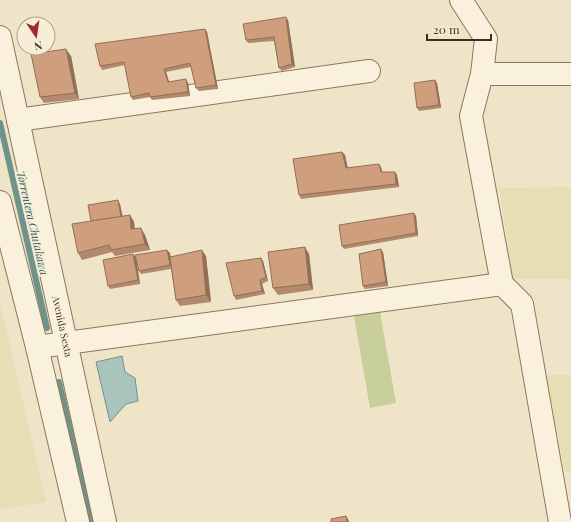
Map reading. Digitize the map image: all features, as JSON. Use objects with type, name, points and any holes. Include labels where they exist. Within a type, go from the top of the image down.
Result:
[{"type":"street","points":[[461,0],[486,40],[482,74],[471,116],[502,284],[522,304],[560,522]]},
{"type":"street","name":"Avenida Sexta","points":[[0,37],[105,522]]},
{"type":"street","points":[[18,120],[369,71]]},
{"type":"street","points":[[482,74],[571,74]]},
{"type":"street","points":[[0,202],[40,347],[78,522]]},
{"type":"street","points":[[40,347],[502,284]]},
{"type":"shaded area","points":[[571,187],[571,279],[513,279],[499,188]]},
{"type":"shaded area","points":[[0,302],[46,502],[0,509]]},
{"type":"shaded area","points":[[546,375],[571,375],[571,472],[565,472]]},
{"type":"green space","points":[[380,312],[396,403],[370,408],[354,316]]},
{"type":"water","points":[[122,356],[125,372],[135,378],[138,401],[126,404],[110,422],[96,362]]},
{"type":"building","points":[[286,17],[292,64],[279,68],[274,37],[246,40],[243,24]]},
{"type":"building","points":[[205,29],[216,85],[196,88],[190,63],[164,69],[168,82],[186,79],[188,92],[150,97],[149,93],[131,97],[124,62],[100,66],[95,44]]},
{"type":"building","points":[[66,49],[75,93],[40,97],[31,56],[56,56],[56,50]]},
{"type":"building","points":[[435,80],[439,105],[417,108],[414,83]]},
{"type":"building","points":[[342,152],[346,168],[379,164],[381,172],[395,172],[396,184],[299,195],[293,159]]},
{"type":"building","points":[[118,200],[121,217],[91,221],[88,205]]},
{"type":"building","points":[[414,213],[416,233],[342,246],[339,225]]},
{"type":"building","points":[[130,215],[131,229],[141,228],[145,244],[111,250],[109,245],[78,253],[72,224]]},
{"type":"building","points":[[305,247],[309,284],[273,288],[268,252]]},
{"type":"building","points":[[381,249],[386,282],[363,286],[359,254]]},
{"type":"building","points":[[167,250],[170,265],[139,271],[135,255]]},
{"type":"building","points":[[202,250],[206,295],[176,300],[170,257]]},
{"type":"building","points":[[133,254],[138,280],[108,286],[103,260]]},
{"type":"building","points":[[261,258],[266,277],[260,280],[262,291],[234,296],[226,263]]},
{"type":"building","points":[[346,516],[347,522],[331,522],[331,519]]},
{"type":"waterway","name":"Torrentera Chutakawa","points":[[0,123],[47,328]]},
{"type":"waterway","name":"Torrentera Chutakawa","points":[[59,382],[91,522]]}]
